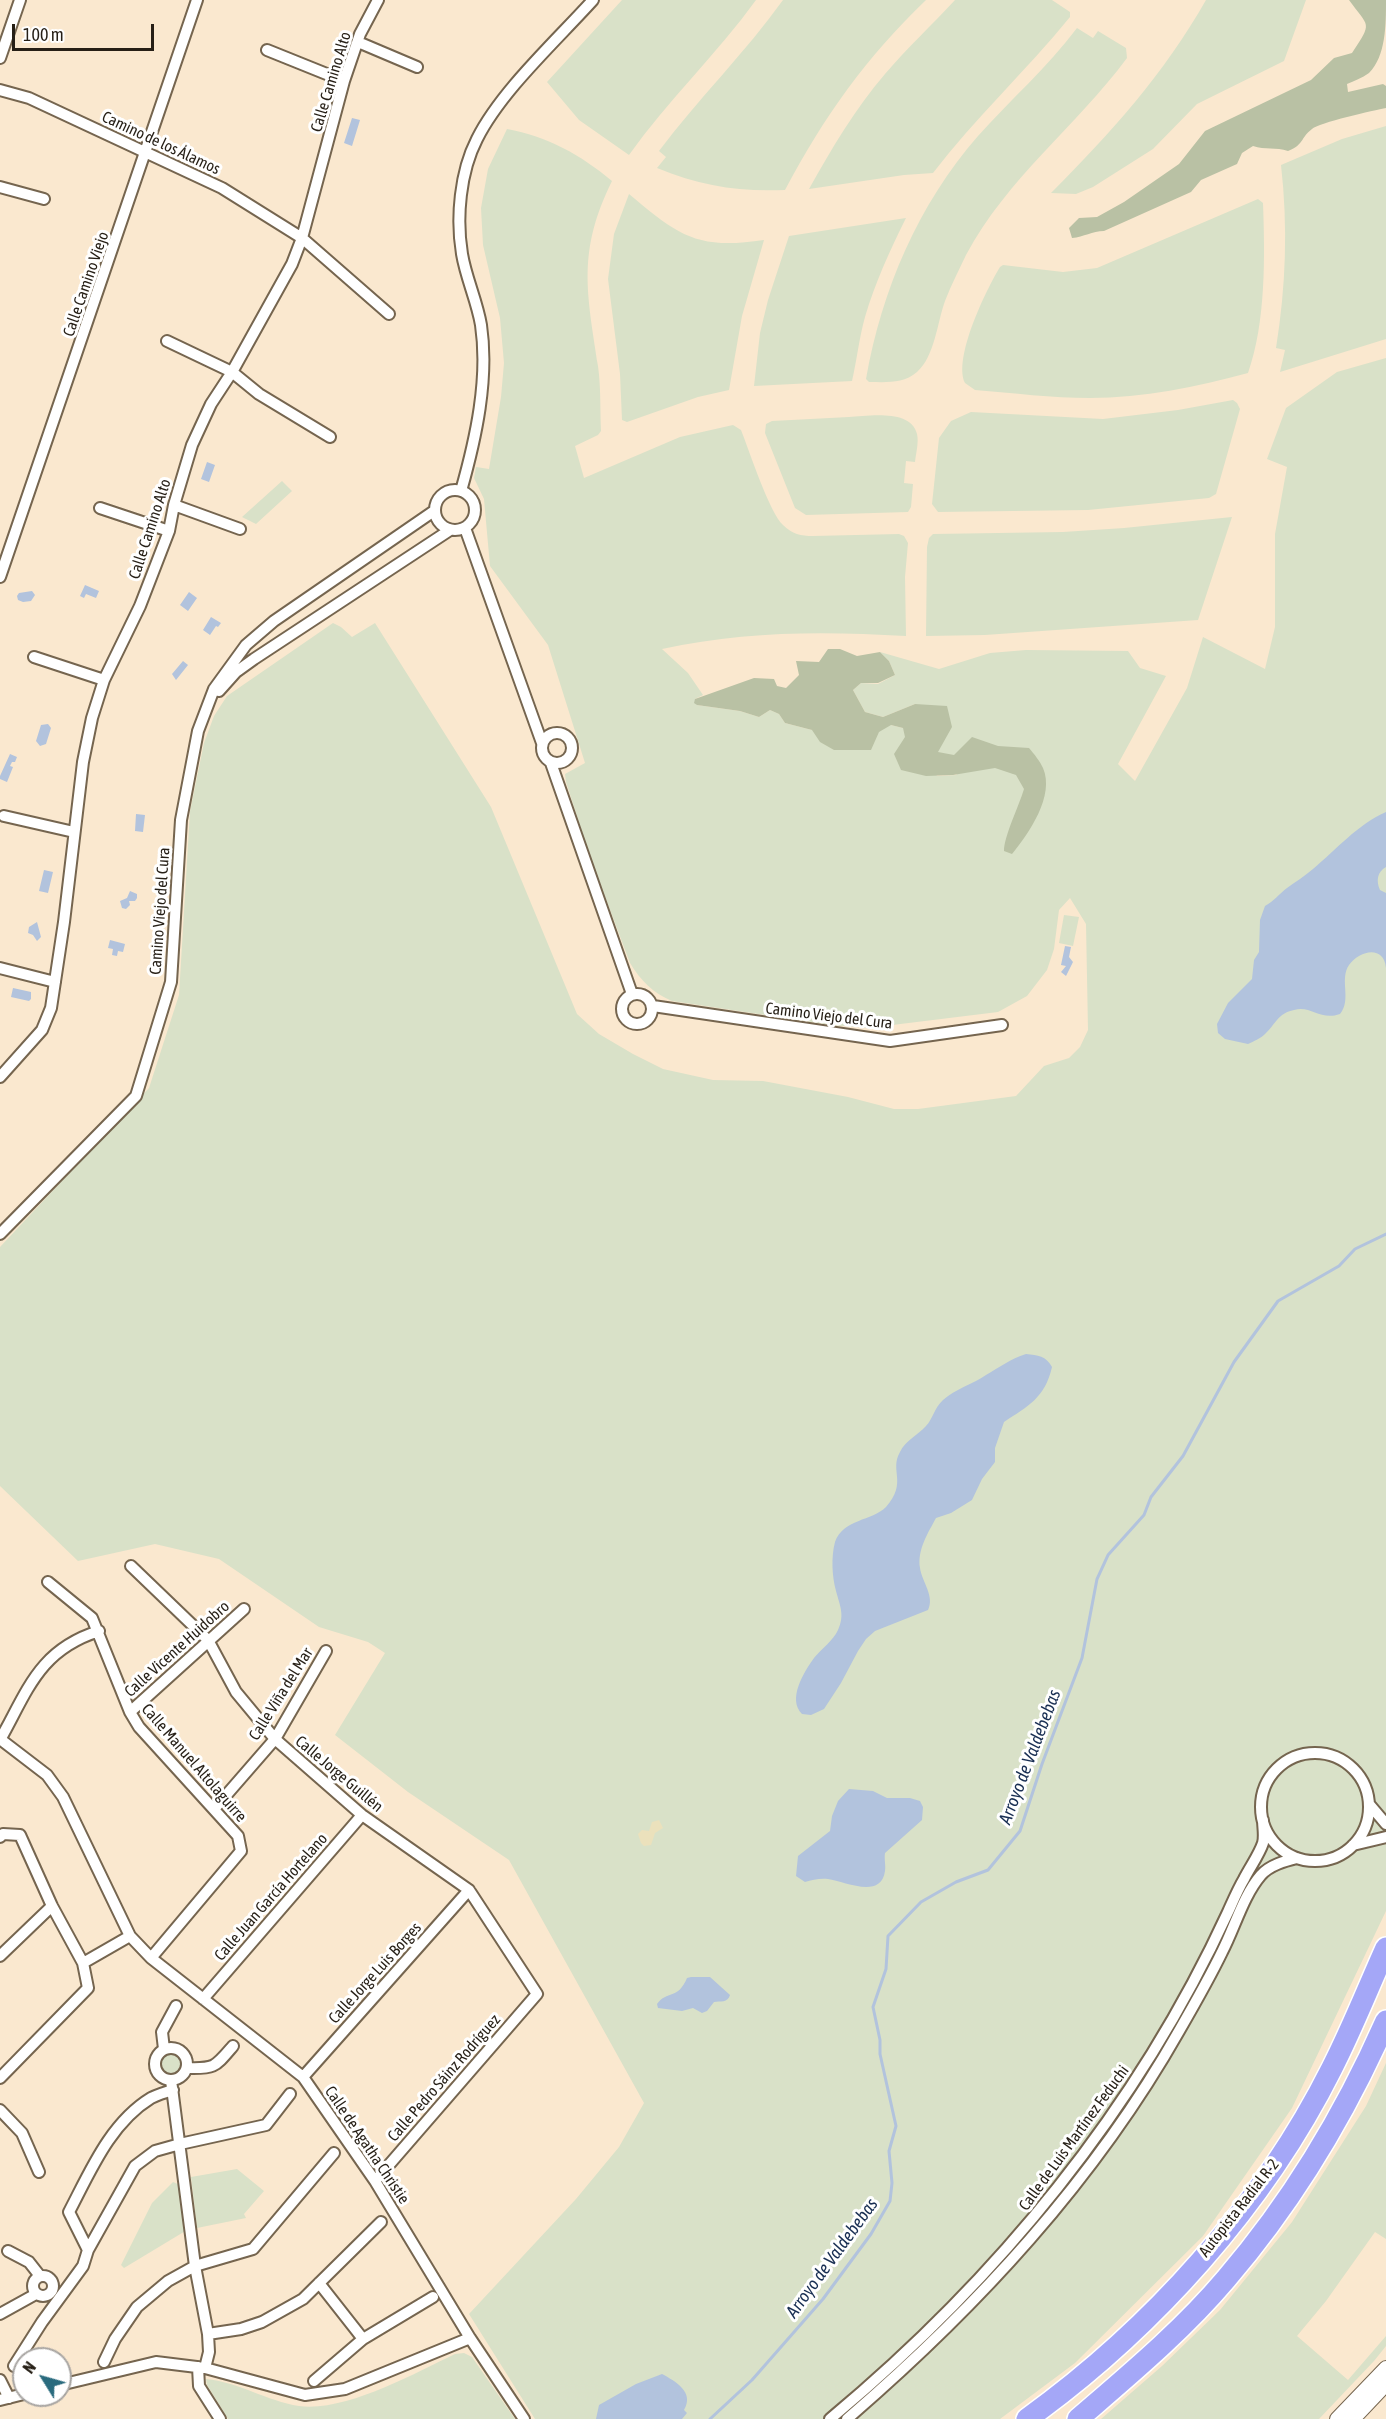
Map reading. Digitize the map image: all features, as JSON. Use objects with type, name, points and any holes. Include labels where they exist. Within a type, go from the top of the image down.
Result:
[{"type":"highway","name":"Autopista Radial R-2","points":[[1027,2419],[1060,2395],[1111,2352],[1179,2284],[1227,2228],[1284,2150],[1332,2068],[1386,1947]]},
{"type":"highway","name":"Autopista Radial R-2","points":[[1078,2419],[1176,2332],[1226,2280],[1276,2215],[1331,2132],[1370,2058],[1386,2021]]},
{"type":"street","points":[[0,58],[20,0]]},
{"type":"street","name":"Calle Camino Viejo","points":[[0,577],[197,0]]},
{"type":"street","name":"Calle Camino Alto","points":[[0,1077],[42,1030],[51,1008],[64,922],[82,762],[104,680],[140,606],[169,531],[174,505],[192,446],[211,404],[232,372],[292,264],[302,238],[344,81],[358,42],[378,0]]},
{"type":"street","points":[[461,490],[476,430],[483,376],[481,325],[462,254],[460,209],[464,175],[476,141],[488,118],[593,0]]},
{"type":"street","points":[[358,42],[417,67]]},
{"type":"street","points":[[267,50],[344,81]]},
{"type":"street","name":"Camino de los Álamos","points":[[0,90],[29,98],[222,188],[302,238],[389,314]]},
{"type":"street","points":[[0,187],[44,199]]},
{"type":"street","points":[[167,341],[232,372],[259,394],[330,437]]},
{"type":"street","points":[[454,490],[461,490],[473,501],[476,508],[475,516],[465,528],[450,530],[442,526],[434,511],[440,497],[454,490]]},
{"type":"street","points":[[174,505],[240,529]]},
{"type":"street","points":[[100,508],[169,531]]},
{"type":"street","name":"Camino Viejo del Cura","points":[[0,1234],[136,1096],[171,982],[181,820],[191,761],[214,689],[246,645],[274,621],[434,511]]},
{"type":"street","points":[[465,528],[532,714],[542,743],[543,754],[557,763]]},
{"type":"street","name":"Camino Viejo del Cura","points":[[206,711],[236,672],[450,530]]},
{"type":"street","points":[[34,657],[104,680]]},
{"type":"street","points":[[532,714],[544,726],[568,738],[572,747],[570,757],[557,763]]},
{"type":"street","points":[[542,743],[549,736],[559,733]]},
{"type":"street","points":[[557,763],[560,787],[632,994]]},
{"type":"street","points":[[4,816],[74,832]]},
{"type":"street","points":[[0,968],[55,982]]},
{"type":"street","points":[[632,994],[645,995],[653,1006],[651,1017],[642,1023],[632,1023],[624,1017],[622,1006],[627,997],[632,994]]},
{"type":"street","name":"Camino Viejo del Cura","points":[[653,1006],[890,1041],[1002,1025]]},
{"type":"street","name":"Calle Jorge Guillén","points":[[131,1566],[208,1640],[236,1692],[275,1739],[362,1815],[469,1890],[537,1994]]},
{"type":"street","name":"Calle Manuel Altolaguirre","points":[[48,1582],[92,1618],[130,1712],[139,1727],[238,1836],[241,1851],[151,1958]]},
{"type":"street","name":"Calle Vicente Huidobro","points":[[130,1712],[244,1609]]},
{"type":"street","points":[[0,1740],[44,1663],[64,1646],[99,1631]]},
{"type":"street","name":"Calle Viña del Mar","points":[[215,1808],[275,1739],[326,1651]]},
{"type":"street","name":"Calle de Agatha Christie","points":[[0,1740],[47,1775],[63,1797],[130,1936],[151,1958],[303,2077],[375,2181],[470,2338],[524,2419]]},
{"type":"street","points":[[1307,1753],[1326,1754],[1342,1760],[1356,1771],[1366,1787],[1370,1804],[1368,1819],[1353,1845],[1327,1860],[1312,1861],[1297,1858],[1282,1849],[1270,1836],[1263,1820],[1262,1802],[1266,1785],[1271,1777],[1290,1759],[1307,1753]]},
{"type":"street","points":[[1370,1804],[1386,1824]]},
{"type":"street","name":"Calle Juan García Hortelano","points":[[203,1999],[362,1815]]},
{"type":"street","name":"Calle de Luis Martínez Feduchi","points":[[830,2419],[906,2352],[982,2277],[1033,2220],[1109,2120],[1152,2055],[1212,1947],[1242,1881],[1264,1841],[1263,1820]]},
{"type":"street","points":[[0,1837],[3,1834],[20,1835],[52,1906],[83,1963],[88,1988],[0,2078]]},
{"type":"street","points":[[1353,1845],[1386,1837]]},
{"type":"street","name":"Calle de Luis Martínez Feduchi","points":[[847,2419],[948,2328],[1042,2227],[1125,2117],[1162,2061],[1222,1952],[1253,1886],[1263,1873],[1281,1862],[1297,1858]]},
{"type":"street","name":"Calle Jorge Luis Borges","points":[[303,2077],[469,1890]]},
{"type":"street","points":[[0,1956],[52,1906]]},
{"type":"street","points":[[83,1963],[130,1936]]},
{"type":"street","name":"Calle Pedro Sáinz Rodríguez","points":[[375,2181],[537,1994]]},
{"type":"street","points":[[164,2049],[162,2032],[176,2006]]},
{"type":"street","points":[[187,2068],[205,2069],[217,2065],[233,2046]]},
{"type":"street","points":[[88,2250],[69,2212],[104,2147],[122,2122],[151,2098],[172,2085],[181,2077],[187,2068],[186,2058],[179,2050],[164,2049],[156,2057],[155,2067],[160,2077],[172,2085],[195,2266],[208,2334],[209,2352],[201,2368],[199,2386],[220,2419]]},
{"type":"street","points":[[26,2347],[83,2266],[88,2250],[135,2166],[155,2151],[266,2125],[290,2094]]},
{"type":"street","points":[[0,2110],[22,2133],[39,2172]]},
{"type":"street","points":[[104,2362],[115,2339],[137,2307],[168,2281],[195,2266],[253,2249],[334,2153]]},
{"type":"street","points":[[208,2334],[242,2329],[262,2322],[303,2299],[381,2222]]},
{"type":"street","points":[[0,2314],[36,2294],[45,2296],[53,2290],[50,2278],[40,2276],[29,2262],[8,2251]]},
{"type":"street","points":[[36,2294],[33,2284],[40,2276]]},
{"type":"street","points":[[319,2283],[363,2339]]},
{"type":"street","points":[[314,2381],[363,2339],[433,2297]]},
{"type":"street","points":[[72,2382],[156,2362],[201,2368],[305,2395],[345,2389],[470,2338]]},
{"type":"street","points":[[1337,2419],[1386,2368]]},
{"type":"street","points":[[0,2380],[5,2399]]},
{"type":"street","points":[[1353,2419],[1386,2384]]},
{"type":"green space","points":[[622,0],[756,0],[629,155],[579,120],[547,82]]},
{"type":"green space","points":[[783,0],[926,0],[865,66],[831,112],[785,190],[735,189],[689,179],[657,168],[666,157],[659,151]]},
{"type":"green space","points":[[955,0],[1052,0],[1070,12],[1070,17],[933,173],[809,189],[844,129],[874,87]]},
{"type":"green space","points":[[1206,0],[1306,0],[1284,61],[1197,104],[1153,149],[1093,187],[1076,194],[1051,193],[1135,102],[1172,53]]},
{"type":"green space","points":[[1349,0],[1386,0],[1385,30],[1379,58],[1369,73],[1347,84],[1348,92],[1383,84],[1386,86],[1386,108],[1316,126],[1297,146],[1288,151],[1253,146],[1242,153],[1237,164],[1201,180],[1191,192],[1104,231],[1072,238],[1069,228],[1079,218],[1097,217],[1124,202],[1179,164],[1205,131],[1311,80],[1334,58],[1352,53],[1366,30],[1366,25]]},
{"type":"green space","points":[[1077,28],[1093,38],[1098,31],[1126,48],[1127,58],[1022,177],[983,227],[966,255],[950,289],[932,348],[923,365],[906,379],[869,382],[866,379],[873,346],[893,281],[920,219],[937,190],[978,136],[1041,70]]},
{"type":"green space","points":[[1386,126],[1386,339],[1280,372],[1285,350],[1276,348],[1285,256],[1285,211],[1281,165],[1342,139]]},
{"type":"green space","points":[[507,129],[536,136],[563,148],[612,181],[601,206],[589,251],[588,294],[599,374],[601,431],[598,435],[575,446],[584,478],[680,437],[733,425],[741,430],[772,508],[778,519],[790,531],[809,536],[899,534],[904,536],[908,543],[905,577],[906,636],[844,633],[783,634],[723,639],[662,649],[688,673],[703,695],[695,699],[697,705],[740,711],[759,717],[770,710],[779,714],[785,723],[812,730],[891,725],[903,728],[937,776],[957,775],[938,752],[915,704],[883,717],[865,712],[853,690],[861,683],[878,684],[895,675],[889,661],[880,652],[939,669],[990,653],[1026,650],[1128,651],[1140,668],[1166,676],[1118,764],[1135,781],[1187,688],[1203,637],[1265,669],[1275,627],[1275,534],[1287,467],[1267,459],[1286,408],[1337,372],[1386,358],[1386,1911],[1292,2108],[1203,2236],[1075,2363],[1000,2419],[535,2419],[469,2314],[576,2199],[619,2147],[644,2103],[509,1860],[408,1792],[335,1735],[385,1653],[368,1642],[319,1627],[219,1559],[155,1544],[78,1561],[0,1486],[0,1247],[149,1088],[179,995],[190,811],[204,743],[214,716],[227,696],[333,623],[352,637],[375,623],[491,807],[577,1014],[599,1034],[633,1054],[663,1069],[713,1080],[763,1081],[848,1097],[894,1109],[918,1109],[1016,1096],[1044,1066],[1069,1058],[1080,1047],[1088,1030],[1086,924],[1070,898],[1059,910],[1054,949],[1047,970],[1027,996],[998,1012],[868,1028],[831,1025],[672,1001],[648,986],[630,963],[590,857],[566,782],[565,774],[585,763],[548,645],[490,566],[484,499],[474,478],[476,467],[489,469],[501,397],[504,363],[500,318],[483,245],[481,208],[488,169]]},
{"type":"green space","points":[[629,194],[676,230],[690,237],[722,243],[764,240],[742,316],[729,390],[698,397],[627,422],[622,420],[620,374],[608,279],[614,234]]},
{"type":"green space","points":[[1258,199],[1263,203],[1263,289],[1258,332],[1248,373],[1170,391],[1110,398],[1061,397],[975,390],[965,383],[962,372],[967,341],[987,291],[1003,265],[1063,272],[1097,268]]},
{"type":"green space","points":[[906,218],[869,304],[852,381],[754,386],[760,333],[789,236]]},
{"type":"green space","points":[[1233,400],[1240,409],[1216,494],[1209,498],[1088,510],[938,512],[932,504],[939,438],[951,421],[971,412],[1103,419],[1178,410]]},
{"type":"green space","points":[[878,415],[898,417],[907,421],[913,426],[918,437],[915,462],[906,461],[904,483],[913,484],[911,507],[908,512],[806,515],[795,508],[765,433],[766,424],[772,421]]},
{"type":"green space","points":[[282,481],[292,491],[256,524],[242,517]]},
{"type":"green space","points":[[1232,517],[1198,620],[985,635],[926,636],[927,547],[929,538],[933,534],[1063,532]]},
{"type":"green space","points":[[828,649],[840,649],[857,656],[880,652],[889,661],[895,675],[878,683],[861,683],[853,690],[865,712],[883,717],[915,704],[947,706],[952,727],[938,752],[954,755],[972,737],[998,746],[1029,748],[1043,768],[1046,790],[1038,814],[1026,836],[1012,854],[1004,851],[1005,845],[1024,789],[1016,775],[995,768],[953,775],[926,776],[901,770],[894,754],[905,737],[903,728],[891,725],[879,732],[871,750],[834,750],[820,742],[812,730],[785,723],[779,714],[770,710],[759,717],[740,711],[694,703],[695,699],[754,678],[774,679],[777,686],[786,688],[799,675],[796,661],[819,662]]},
{"type":"green space","points":[[1064,915],[1079,917],[1073,946],[1059,943]]},
{"type":"green space","points":[[171,2054],[178,2057],[181,2064],[178,2071],[171,2074],[164,2071],[161,2064],[164,2057]]},
{"type":"green space","points":[[1386,2063],[1386,2239],[1375,2232],[1326,2301],[1297,2336],[1348,2380],[1386,2336],[1386,2346],[1374,2361],[1319,2419],[1101,2419],[1162,2366],[1220,2310],[1292,2222],[1366,2106]]},
{"type":"green space","points":[[237,2169],[264,2191],[244,2214],[246,2218],[197,2228],[191,2177]]},
{"type":"green space","points":[[173,2182],[180,2185],[187,2230],[124,2268],[121,2265],[152,2203]]},
{"type":"green space","points":[[464,2353],[472,2357],[515,2419],[228,2419],[207,2385],[206,2379],[230,2384],[287,2404],[317,2406],[337,2403],[379,2390],[455,2354]]},
{"type":"sand","points":[[659,1820],[663,1828],[655,1833],[651,1845],[644,1846],[638,1834],[642,1830],[649,1831],[652,1822]]},
{"type":"water","points":[[352,118],[360,120],[352,146],[344,143]]},
{"type":"water","points":[[207,462],[215,465],[209,482],[201,479]]},
{"type":"water","points":[[85,585],[99,591],[96,598],[86,594],[84,598],[80,596]]},
{"type":"water","points":[[32,591],[35,595],[31,601],[18,600],[19,593]]},
{"type":"water","points":[[189,592],[197,598],[188,611],[180,605]]},
{"type":"water","points":[[211,617],[221,623],[210,635],[203,630]]},
{"type":"water","points":[[183,661],[188,665],[176,680],[172,674]]},
{"type":"water","points":[[48,724],[51,728],[46,744],[40,746],[36,741],[41,725]]},
{"type":"water","points":[[10,754],[17,757],[10,766],[13,767],[7,782],[0,779],[0,776]]},
{"type":"water","points":[[1386,812],[1386,867],[1379,874],[1378,883],[1380,890],[1386,893],[1386,968],[1381,956],[1371,952],[1359,956],[1349,965],[1345,977],[1345,1002],[1340,1014],[1327,1016],[1306,1010],[1294,1010],[1284,1014],[1263,1036],[1248,1044],[1225,1039],[1218,1033],[1217,1024],[1228,1003],[1252,979],[1254,960],[1259,952],[1260,920],[1265,906],[1310,872],[1356,830]]},
{"type":"water","points":[[136,814],[145,815],[143,832],[135,831]]},
{"type":"water","points":[[44,870],[53,872],[48,893],[39,891]]},
{"type":"water","points":[[130,891],[137,894],[137,898],[135,901],[129,901],[130,905],[126,909],[122,908],[120,901],[127,898]]},
{"type":"water","points":[[37,922],[41,937],[37,941],[33,935],[28,933],[29,927]]},
{"type":"water","points":[[110,940],[125,944],[123,952],[118,951],[117,956],[112,955],[113,949],[108,948]]},
{"type":"water","points":[[1065,946],[1071,947],[1069,957],[1073,962],[1066,976],[1061,972],[1066,966],[1061,965]]},
{"type":"water","points":[[13,988],[31,992],[31,999],[29,1001],[11,997]]},
{"type":"water","points":[[1026,1354],[1047,1360],[1052,1367],[1049,1378],[1034,1400],[1004,1422],[995,1448],[995,1462],[982,1479],[972,1500],[951,1513],[936,1518],[924,1542],[919,1561],[929,1594],[928,1610],[875,1631],[858,1651],[824,1709],[811,1715],[802,1714],[796,1701],[799,1686],[814,1658],[836,1634],[840,1625],[841,1610],[832,1567],[835,1542],[839,1534],[844,1529],[886,1507],[896,1491],[896,1465],[900,1452],[928,1423],[943,1400]]},
{"type":"water","points":[[849,1789],[873,1791],[887,1798],[910,1798],[920,1801],[923,1807],[922,1820],[885,1853],[885,1871],[882,1880],[877,1885],[861,1887],[825,1879],[805,1882],[796,1876],[798,1856],[830,1831],[832,1816],[838,1801]]},
{"type":"water","points":[[710,1977],[730,1995],[729,1998],[714,2002],[707,2011],[702,2013],[693,2008],[682,2011],[658,2008],[657,2004],[661,2000],[680,1989],[687,1978]]},
{"type":"water","points":[[662,2374],[678,2384],[685,2393],[687,2404],[684,2410],[687,2413],[682,2419],[596,2419],[599,2405],[636,2384]]},
{"type":"waterway","name":"Arroyo de Valdebebas","points":[[710,2419],[752,2380],[823,2299],[871,2234],[890,2201],[892,2183],[889,2151],[896,2126],[880,2054],[880,2040],[873,2007],[886,1969],[888,1936],[921,1902],[956,1882],[988,1870],[1020,1831],[1042,1764],[1082,1658],[1097,1579],[1108,1555],[1144,1515],[1151,1497],[1183,1456],[1234,1362],[1278,1301],[1339,1266],[1355,1249],[1386,1234]]}]
